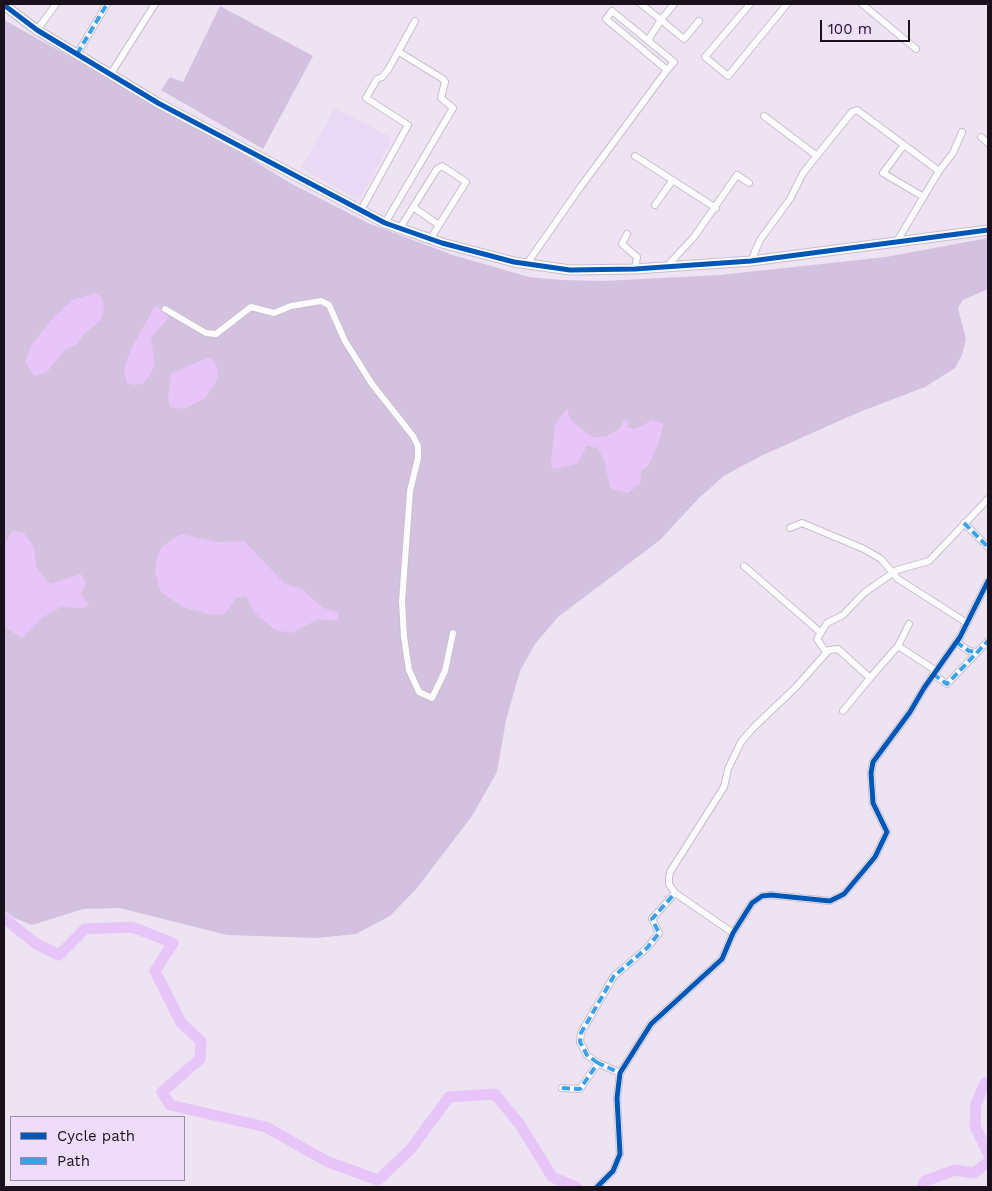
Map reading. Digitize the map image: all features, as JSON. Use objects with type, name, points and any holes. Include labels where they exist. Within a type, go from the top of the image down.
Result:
[{"type":"street","points":[[37,30],[56,4]]},
{"type":"street","points":[[77,54],[107,4]]},
{"type":"street","points":[[110,74],[155,4]]},
{"type":"street","points":[[641,4],[684,39],[699,21]]},
{"type":"street","points":[[648,40],[674,4]]},
{"type":"street","points":[[750,4],[705,57],[728,76],[787,4]]},
{"type":"street","points":[[862,4],[916,49]]},
{"type":"street","points":[[4,5],[37,30],[158,103],[385,223],[430,238],[526,265],[570,270],[635,269],[751,261],[896,244],[988,230]]},
{"type":"street","points":[[526,265],[578,189],[674,62],[612,11],[606,20],[667,70]]},
{"type":"street","points":[[361,210],[408,128],[406,122],[366,98],[399,52],[415,21]]},
{"type":"street","points":[[385,223],[454,108],[441,98],[445,82],[443,79],[399,52]]},
{"type":"street","points":[[751,261],[760,240],[790,199],[803,173],[852,112],[857,110],[939,171]]},
{"type":"street","points":[[764,116],[817,156]]},
{"type":"street","points":[[896,244],[922,196],[953,153],[962,132]]},
{"type":"street","points":[[981,138],[988,143]]},
{"type":"street","points":[[904,145],[883,173],[922,196]]},
{"type":"street","points":[[634,156],[716,208]]},
{"type":"street","points":[[400,228],[440,166],[442,166],[465,180],[465,185],[430,238]]},
{"type":"street","points":[[667,266],[694,237],[716,208],[737,175],[749,183]]},
{"type":"street","points":[[655,204],[672,181]]},
{"type":"street","points":[[414,206],[439,225]]},
{"type":"street","points":[[627,234],[622,244],[637,257],[635,269]]},
{"type":"street","points":[[165,309],[206,333],[216,334],[251,307],[274,313],[291,306],[321,301],[328,305],[345,341],[372,384],[413,436],[418,446],[418,458],[410,491],[404,583],[404,637],[410,670],[419,692],[432,698],[445,671],[453,633]]},
{"type":"street","points":[[826,652],[818,643],[820,632],[827,623],[846,613],[864,593],[893,573],[902,568],[923,565],[929,561],[988,499]]},
{"type":"street","points":[[790,528],[799,523],[805,524],[870,553],[881,559],[898,579],[967,623]]},
{"type":"street","points":[[964,523],[988,547]]},
{"type":"street","points":[[744,566],[820,632]]},
{"type":"street","points":[[597,1187],[613,1171],[620,1154],[617,1098],[620,1073],[651,1024],[722,959],[734,933],[752,903],[762,896],[830,901],[844,894],[875,857],[887,832],[874,807],[871,768],[956,642],[988,581]]},
{"type":"street","points":[[843,711],[898,646],[909,624]]},
{"type":"street","points":[[898,646],[934,672],[947,684],[988,641]]},
{"type":"street","points":[[956,642],[968,651],[976,652]]},
{"type":"street","points":[[734,933],[675,892],[669,884],[670,872],[724,787],[728,769],[741,742],[796,687],[826,652],[831,649],[838,649],[870,678]]},
{"type":"street","points":[[620,1073],[598,1063],[587,1055],[580,1042],[580,1032],[614,976],[647,948],[659,933],[652,919],[675,892]]},
{"type":"street","points":[[562,1088],[580,1089],[598,1063]]},
{"type":"shaded area","points":[[220,6],[313,56],[263,149],[161,90],[170,77],[183,82]]},
{"type":"shaded area","points":[[4,20],[234,148],[290,183],[370,224],[453,255],[529,277],[603,281],[720,275],[886,257],[988,238],[988,289],[963,300],[958,308],[966,339],[962,355],[955,368],[925,387],[857,413],[763,455],[725,475],[699,498],[660,540],[558,617],[535,644],[520,671],[506,720],[497,772],[472,816],[417,888],[390,916],[356,934],[316,938],[227,935],[120,908],[83,909],[32,925],[14,918],[4,910]]},
{"type":"shaded area","points":[[335,108],[393,138],[359,201],[301,168]]},
{"type":"shaded area","points":[[95,293],[102,298],[104,308],[101,320],[84,334],[76,345],[66,349],[46,373],[34,376],[25,362],[31,346],[50,321],[72,300]]},
{"type":"shaded area","points":[[155,306],[168,312],[168,318],[151,338],[155,365],[143,384],[134,385],[127,383],[124,370],[131,349]]},
{"type":"shaded area","points":[[208,358],[215,361],[218,373],[217,380],[205,398],[184,409],[170,407],[168,398],[171,373]]},
{"type":"shaded area","points":[[567,409],[571,421],[593,437],[605,437],[620,428],[625,418],[629,422],[627,428],[636,429],[652,420],[664,424],[658,445],[648,466],[641,471],[640,484],[628,493],[610,488],[605,463],[598,448],[587,446],[577,464],[553,469],[551,464],[555,425]]},
{"type":"shaded area","points":[[13,531],[24,533],[34,547],[36,567],[50,584],[81,574],[86,583],[81,594],[89,605],[84,608],[61,607],[43,617],[22,638],[4,627],[4,544]]},
{"type":"shaded area","points":[[181,534],[217,542],[244,541],[285,584],[302,589],[323,608],[338,612],[338,621],[318,619],[292,633],[275,630],[254,612],[246,596],[236,598],[224,615],[208,614],[183,607],[162,593],[155,570],[158,554],[164,545]]},
{"type":"waterway","points":[[4,918],[35,943],[59,955],[85,929],[132,927],[173,943],[155,971],[181,1023],[201,1041],[200,1059],[162,1092],[170,1105],[266,1127],[328,1162],[378,1180],[410,1150],[449,1097],[495,1094],[521,1126],[552,1177],[576,1187]]},
{"type":"waterway","points":[[988,1084],[985,1083],[976,1104],[975,1126],[988,1153]]},
{"type":"waterway","points":[[922,1187],[925,1181],[955,1170],[974,1173],[988,1162]]},
{"type":"marked path","points":[[77,54],[107,4]]},
{"type":"marked path","points":[[964,523],[988,547]]},
{"type":"marked path","points":[[933,674],[947,684],[988,641]]},
{"type":"marked path","points":[[956,642],[969,651],[976,652]]},
{"type":"marked path","points":[[598,1063],[587,1055],[580,1042],[581,1033],[614,976],[647,948],[659,933],[652,919],[675,893]]},
{"type":"marked path","points":[[562,1088],[580,1089],[598,1063],[620,1073]]},
{"type":"cycle path","points":[[4,5],[37,30],[158,103],[385,223],[442,243],[514,262],[570,270],[635,269],[751,261],[988,230]]},
{"type":"cycle path","points":[[597,1187],[613,1171],[620,1154],[617,1098],[620,1073],[651,1024],[722,959],[733,933],[752,903],[762,896],[771,895],[830,901],[844,894],[875,857],[887,832],[873,803],[871,773],[873,762],[910,712],[924,688],[960,637],[988,581]]}]
